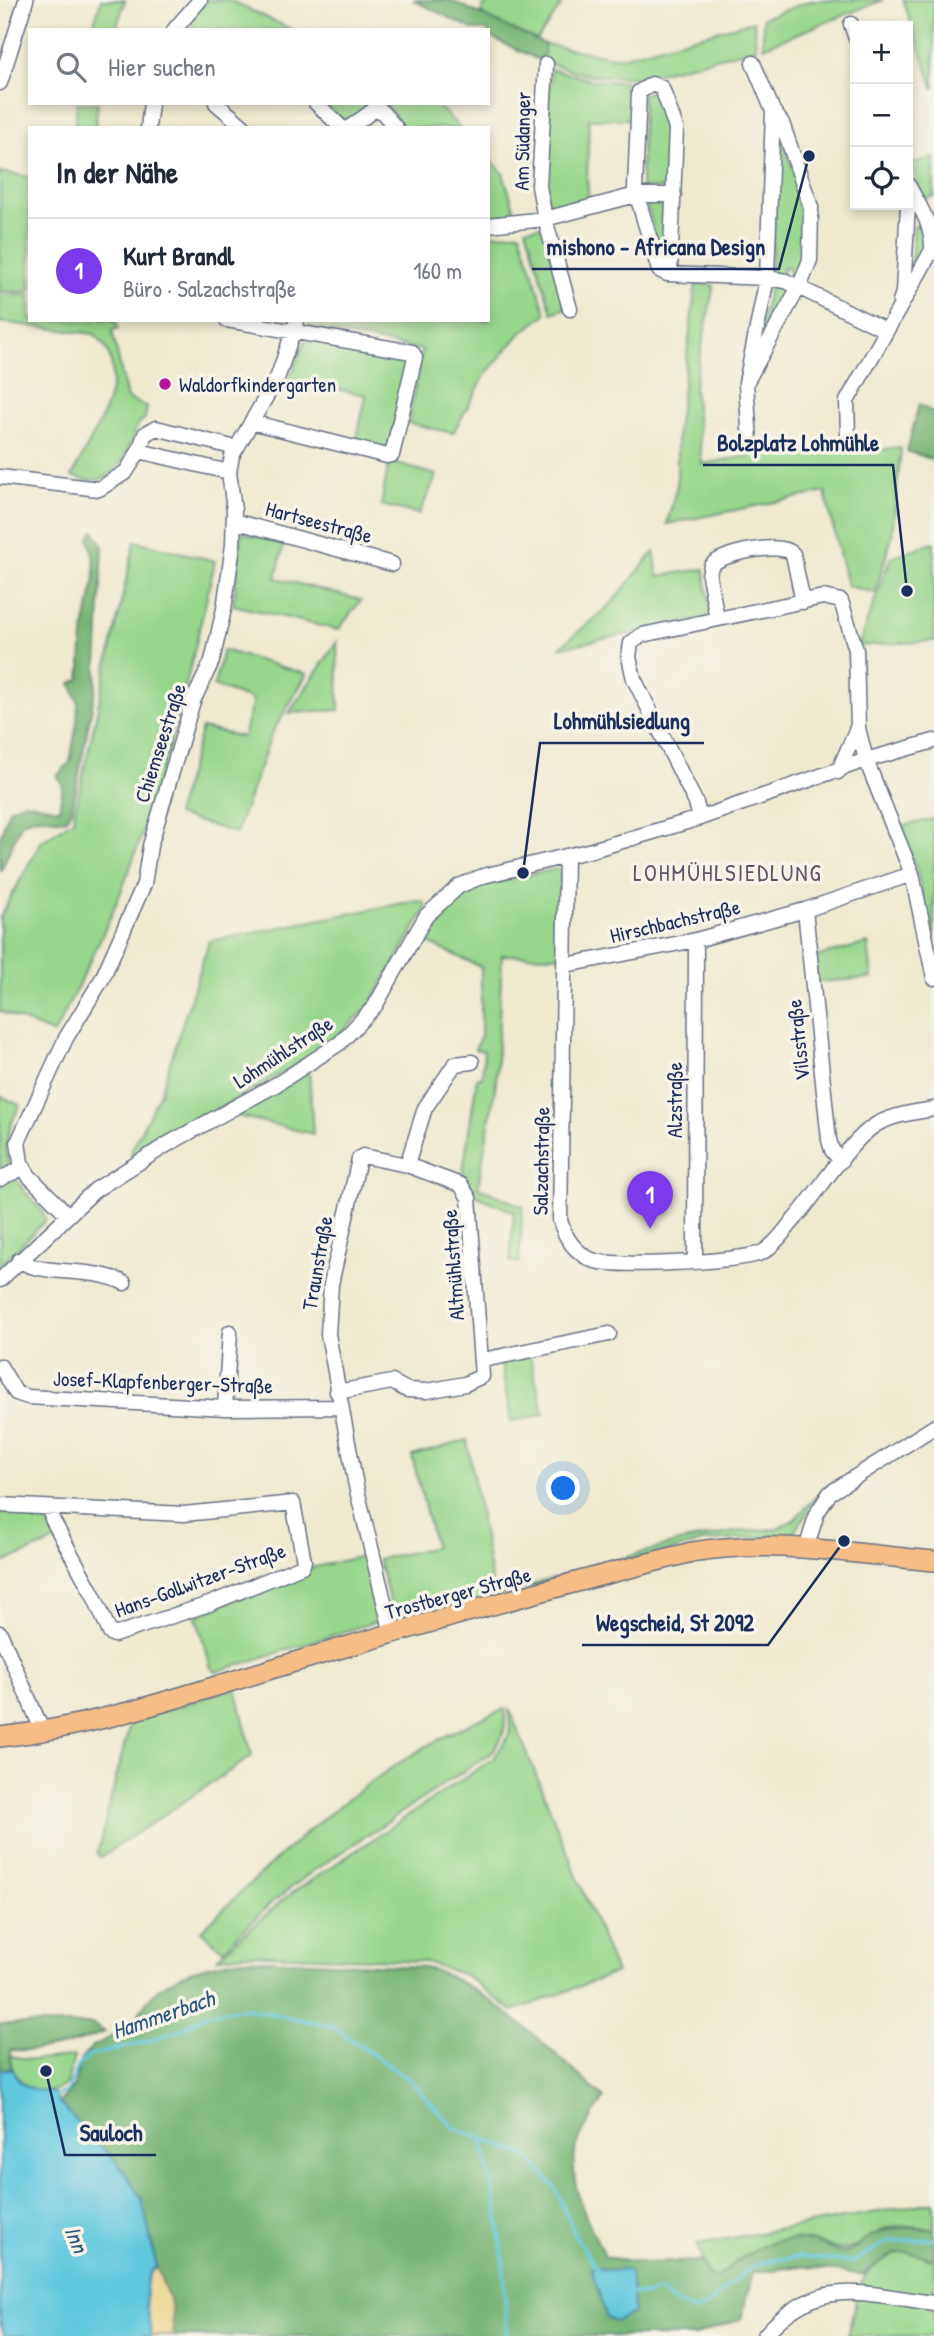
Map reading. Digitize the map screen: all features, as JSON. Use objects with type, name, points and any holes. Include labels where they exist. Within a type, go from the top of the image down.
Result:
[{"type":"main road","name":"Trostberger Straße","points":[[0,1737],[43,1732],[152,1708],[392,1634],[692,1552],[742,1545],[807,1546],[934,1561]]},
{"type":"street","points":[[0,83],[24,28],[26,0]]},
{"type":"street","points":[[176,28],[200,0]]},
{"type":"street","points":[[746,383],[800,285],[810,260],[812,213],[782,123],[773,111],[753,63]]},
{"type":"street","name":"Am Südanger","points":[[546,64],[539,186],[545,219],[570,309]]},
{"type":"street","points":[[670,274],[676,128],[662,88],[652,84],[639,92],[636,195],[659,270],[670,274],[766,278],[800,285],[885,330]]},
{"type":"street","points":[[148,126],[151,105]]},
{"type":"street","points":[[218,105],[243,126]]},
{"type":"street","points":[[318,105],[340,126]]},
{"type":"street","points":[[352,126],[379,105],[395,126]]},
{"type":"street","points":[[750,442],[746,383],[766,278],[773,111]]},
{"type":"street","points":[[770,147],[780,142],[791,148]]},
{"type":"street","points":[[848,436],[847,401],[932,250],[928,224],[919,200],[913,193]]},
{"type":"street","name":"Am Südanger","points":[[545,219],[636,195],[674,195]]},
{"type":"street","points":[[895,314],[903,292],[907,210]]},
{"type":"street","points":[[490,225],[545,219]]},
{"type":"street","points":[[907,225],[918,220],[928,224]]},
{"type":"street","points":[[652,249],[656,253],[665,253],[672,246]]},
{"type":"street","points":[[905,261],[911,269],[923,268]]},
{"type":"street","points":[[759,317],[768,324],[778,325]]},
{"type":"street","points":[[250,322],[296,326],[412,352],[415,360],[392,455],[387,456],[251,422]]},
{"type":"street","name":"Chiemseestraße","points":[[23,1167],[19,1154],[20,1136],[66,1038],[102,979],[144,884],[150,846],[193,701],[212,661],[224,609],[234,521],[229,472],[236,448],[278,376],[296,326]]},
{"type":"street","points":[[0,477],[99,489],[126,472],[139,451],[145,434],[156,428],[236,448]]},
{"type":"street","points":[[139,451],[229,472]]},
{"type":"street","name":"Hartseestraße","points":[[234,521],[392,564]]},
{"type":"street","points":[[717,619],[709,575],[711,566],[723,558],[775,547],[788,548],[793,554],[803,602]]},
{"type":"street","points":[[700,818],[696,803],[634,679],[629,651],[635,638],[833,597],[845,607],[856,650],[858,728],[866,760],[912,874],[934,978]]},
{"type":"street","points":[[838,772],[858,728]]},
{"type":"street","points":[[566,856],[700,818],[866,760],[934,741]]},
{"type":"street","name":"Salzachstraße","points":[[566,856],[560,1220],[567,1239],[578,1252],[601,1262],[695,1261],[746,1256],[765,1251],[841,1161],[876,1125],[934,1108]]},
{"type":"street","name":"Lohmühlstraße","points":[[0,1280],[67,1214],[119,1173],[277,1084],[340,1043],[374,1006],[426,916],[446,895],[483,876],[566,856]]},
{"type":"street","name":"Hirschbachstraße","points":[[566,965],[695,940],[806,910],[912,874]]},
{"type":"street","name":"Vilsstraße","points":[[806,910],[829,1140],[832,1150],[841,1161]]},
{"type":"street","name":"Alzstraße","points":[[695,940],[695,1261]]},
{"type":"street","points":[[407,1165],[430,1099],[455,1064],[472,1062]]},
{"type":"street","name":"Traunstraße","points":[[392,1634],[356,1486],[339,1399],[328,1334],[328,1303],[359,1160],[366,1155],[407,1165]]},
{"type":"street","name":"Altmühlstraße","points":[[407,1165],[454,1181],[461,1185],[469,1198],[483,1360]]},
{"type":"street","points":[[0,1179],[23,1167],[67,1214]]},
{"type":"street","points":[[19,1260],[31,1266],[106,1274],[124,1283]]},
{"type":"street","points":[[225,1408],[230,1332]]},
{"type":"street","points":[[339,1399],[385,1382],[392,1382],[415,1392],[465,1384],[482,1376],[483,1360],[609,1334]]},
{"type":"street","name":"Josef-Klapfenberger-Straße","points":[[0,1366],[16,1393],[24,1397],[225,1408],[339,1399]]},
{"type":"street","points":[[807,1546],[817,1513],[830,1493],[934,1427]]},
{"type":"street","name":"Hans-Gollwitzer-Straße","points":[[0,1505],[184,1514],[293,1503],[304,1561],[302,1566],[209,1604],[114,1634],[110,1633],[94,1596],[52,1519],[51,1509]]},
{"type":"street","points":[[0,1633],[4,1650],[43,1732]]},
{"type":"street","points":[[764,2336],[778,2322],[812,2301],[838,2293],[863,2291],[934,2303]]},
{"type":"green space","points":[[101,0],[125,0],[117,28],[93,28]]},
{"type":"green space","points":[[206,0],[229,0],[289,28],[195,28],[187,24]]},
{"type":"green space","points":[[413,0],[450,0],[544,44],[544,54],[539,60],[490,37],[490,28],[470,28]]},
{"type":"green space","points":[[490,0],[553,0],[561,6],[537,40],[483,17],[482,8]]},
{"type":"green space","points":[[812,0],[883,0],[763,47],[763,18]]},
{"type":"green space","points":[[903,0],[934,0],[934,89],[913,29],[913,21],[910,21]]},
{"type":"green space","points":[[754,21],[756,48],[638,78],[586,75],[539,60],[544,54],[544,44],[613,57],[625,56]]},
{"type":"green space","points":[[551,69],[591,80],[634,83],[634,119],[589,119],[589,202],[552,210],[544,188]]},
{"type":"green space","points":[[656,90],[670,129],[667,189],[641,188],[643,94]]},
{"type":"green space","points":[[77,105],[98,105],[95,126],[75,126]]},
{"type":"green space","points":[[324,105],[372,105],[348,124]]},
{"type":"green space","points":[[387,105],[437,105],[458,126],[403,126]]},
{"type":"green space","points":[[777,147],[785,147],[803,196],[808,228],[808,244],[797,277],[789,276],[789,267],[783,267],[782,276],[771,275]]},
{"type":"green space","points":[[934,157],[934,196],[923,199],[913,163]]},
{"type":"green space","points":[[490,158],[503,173],[516,214],[490,217]]},
{"type":"green space","points":[[0,172],[28,177],[28,291],[0,292]]},
{"type":"green space","points":[[646,201],[666,201],[665,246],[658,247]]},
{"type":"green space","points":[[920,224],[929,242],[916,266],[911,263],[914,227]]},
{"type":"green space","points":[[543,226],[566,308],[552,313],[526,228]]},
{"type":"green space","points":[[520,232],[546,314],[519,335],[487,372],[453,433],[408,423],[422,350],[308,328],[310,322],[490,322],[490,235]]},
{"type":"green space","points":[[696,284],[714,285],[694,387],[702,464],[861,437],[864,450],[901,448],[892,536],[875,593],[847,586],[825,492],[667,524],[677,485],[677,431]]},
{"type":"green space","points":[[770,285],[789,292],[752,364]]},
{"type":"green space","points":[[0,295],[28,295],[28,322],[116,322],[118,328],[112,330],[127,398],[147,407],[145,419],[139,423],[117,468],[109,475],[87,480],[72,476],[107,404],[112,385],[112,367],[107,350],[94,334],[0,322]]},
{"type":"green space","points":[[306,338],[410,359],[389,450],[356,443],[366,395],[289,380]]},
{"type":"green space","points":[[919,404],[934,413],[934,460],[907,451]]},
{"type":"green space","points":[[389,462],[437,475],[419,514],[381,505]]},
{"type":"green space","points":[[94,531],[103,546],[96,686],[72,810],[65,820],[37,817],[22,822],[0,872],[0,838],[9,809],[25,802],[59,809],[63,786],[57,776],[70,762],[77,722],[78,702],[71,683],[80,679],[83,636],[95,576],[89,539]]},
{"type":"green space","points":[[242,533],[284,543],[276,578],[361,600],[338,630],[233,605]]},
{"type":"green space","points":[[135,541],[215,561],[180,709],[127,877],[108,923],[54,1034],[0,1011],[0,917],[41,842],[73,820]]},
{"type":"green space","points":[[934,542],[934,641],[858,646],[891,557]]},
{"type":"green space","points":[[654,552],[658,576],[704,569],[711,612],[706,618],[559,648],[611,604]]},
{"type":"green space","points":[[337,642],[339,710],[289,713]]},
{"type":"green space","points":[[223,650],[307,674],[272,733],[236,833],[176,815],[202,728],[243,737],[253,700],[214,686]]},
{"type":"green space","points":[[934,819],[934,952],[917,872],[901,826]]},
{"type":"green space","points":[[557,869],[561,871],[562,956],[502,955],[496,1083],[478,1187],[523,1207],[519,1263],[510,1261],[514,1212],[473,1194],[462,1178],[477,1077],[482,1077],[484,1051],[475,1049],[481,1035],[481,967],[422,940],[450,905],[480,887],[496,881]]},
{"type":"green space","points":[[414,901],[423,902],[427,907],[369,1006],[324,1049],[135,1157],[131,1151],[161,1091],[209,941]]},
{"type":"green space","points":[[868,943],[872,978],[817,982],[815,957]]},
{"type":"green space","points":[[309,1069],[313,1134],[230,1114]]},
{"type":"green space","points":[[0,1096],[20,1105],[7,1140],[8,1161],[18,1182],[41,1209],[46,1220],[0,1266]]},
{"type":"green space","points":[[530,1356],[544,1414],[511,1422],[501,1362]]},
{"type":"green space","points":[[467,1440],[494,1596],[683,1541],[741,1531],[777,1529],[795,1519],[822,1490],[835,1481],[817,1499],[794,1532],[786,1535],[703,1542],[396,1623],[378,1559],[435,1547],[412,1456]]},
{"type":"green space","points":[[0,1511],[46,1519],[58,1540],[0,1564]]},
{"type":"green space","points":[[367,1555],[381,1613],[378,1621],[216,1672],[211,1668],[196,1616],[311,1568]]},
{"type":"green space","points":[[236,1687],[252,1756],[101,1857],[97,1854],[130,1723]]},
{"type":"green space","points":[[509,1708],[616,1973],[513,2011],[465,1975],[423,1961],[241,1954],[217,1958],[285,1898],[494,1758],[510,1734]]},
{"type":"green space","points":[[505,1709],[503,1733],[491,1753],[313,1871],[271,1903],[223,1950],[201,1931],[305,1834],[380,1776],[461,1728]]},
{"type":"green space","points":[[242,1959],[425,1967],[474,1990],[520,2023],[604,2098],[579,2140],[574,2174],[586,2218],[605,2257],[645,2263],[701,2261],[709,2276],[718,2277],[752,2251],[776,2241],[804,2240],[838,2252],[846,2252],[875,2234],[907,2228],[934,2229],[934,2260],[912,2253],[896,2254],[863,2275],[801,2266],[753,2273],[741,2319],[694,2336],[174,2336],[171,2305],[156,2266],[152,2240],[86,2132],[59,2103],[74,2086],[82,2058],[93,2046],[135,2025],[141,2009],[163,1986],[193,1971]]},
{"type":"green space","points":[[0,2024],[92,2024],[105,2032],[59,2047],[10,2050],[11,2069],[0,2069]]},
{"type":"green space","points":[[10,2056],[34,2060],[74,2057],[66,2085],[56,2090],[37,2091],[16,2075]]},
{"type":"green space","points":[[934,2202],[934,2229],[895,2226],[852,2248],[834,2248],[821,2244],[718,2277],[709,2277],[697,2244]]},
{"type":"green space","points":[[910,2250],[934,2260],[934,2299],[860,2288],[867,2273],[879,2262]]},
{"type":"green space","points":[[858,2293],[934,2305],[934,2336],[847,2336]]},
{"type":"sand","points":[[156,2266],[171,2305],[174,2336],[151,2336],[146,2290],[150,2273]]},
{"type":"water","name":"Inn","points":[[0,2069],[13,2070],[16,2077],[29,2088],[54,2093],[59,2103],[122,2168],[142,2199],[156,2266],[150,2273],[146,2290],[151,2336],[4,2336],[0,2321]]},
{"type":"water","points":[[598,2267],[610,2271],[624,2269],[630,2273],[634,2313],[615,2322],[607,2318],[591,2269]]},
{"type":"waterway","name":"Hammerbach","points":[[54,2097],[67,2091],[79,2065],[88,2056],[142,2043],[182,2029],[208,2014],[245,2008],[332,2026],[410,2080],[454,2128],[526,2155],[555,2187],[578,2241],[598,2270]]},
{"type":"waterway","points":[[481,2138],[501,2236],[506,2336]]},
{"type":"waterway","name":"Hammerbach","points":[[630,2293],[645,2295],[660,2291],[675,2303],[694,2311],[705,2307],[746,2271],[762,2262],[799,2257],[853,2262],[889,2241],[934,2239]]},
{"type":"place","name":"mishono - Africana Design","points":[[809,156]]},
{"type":"place","name":"Waldorfkindergarten","points":[[165,384]]},
{"type":"place","name":"Bolzplatz Lohmühle","points":[[907,591]]},
{"type":"place","name":"Lohmühlsiedlung","points":[[523,873]]},
{"type":"place","name":"Kurt Brandl","points":[[650,1229]]},
{"type":"place","name":"Wegscheid, St 2092","points":[[844,1541]]},
{"type":"place","name":"Sauloch","points":[[46,2071]]},
{"type":"district","name":"LOHMÜHLSIEDLUNG","points":[[728,872]]}]
